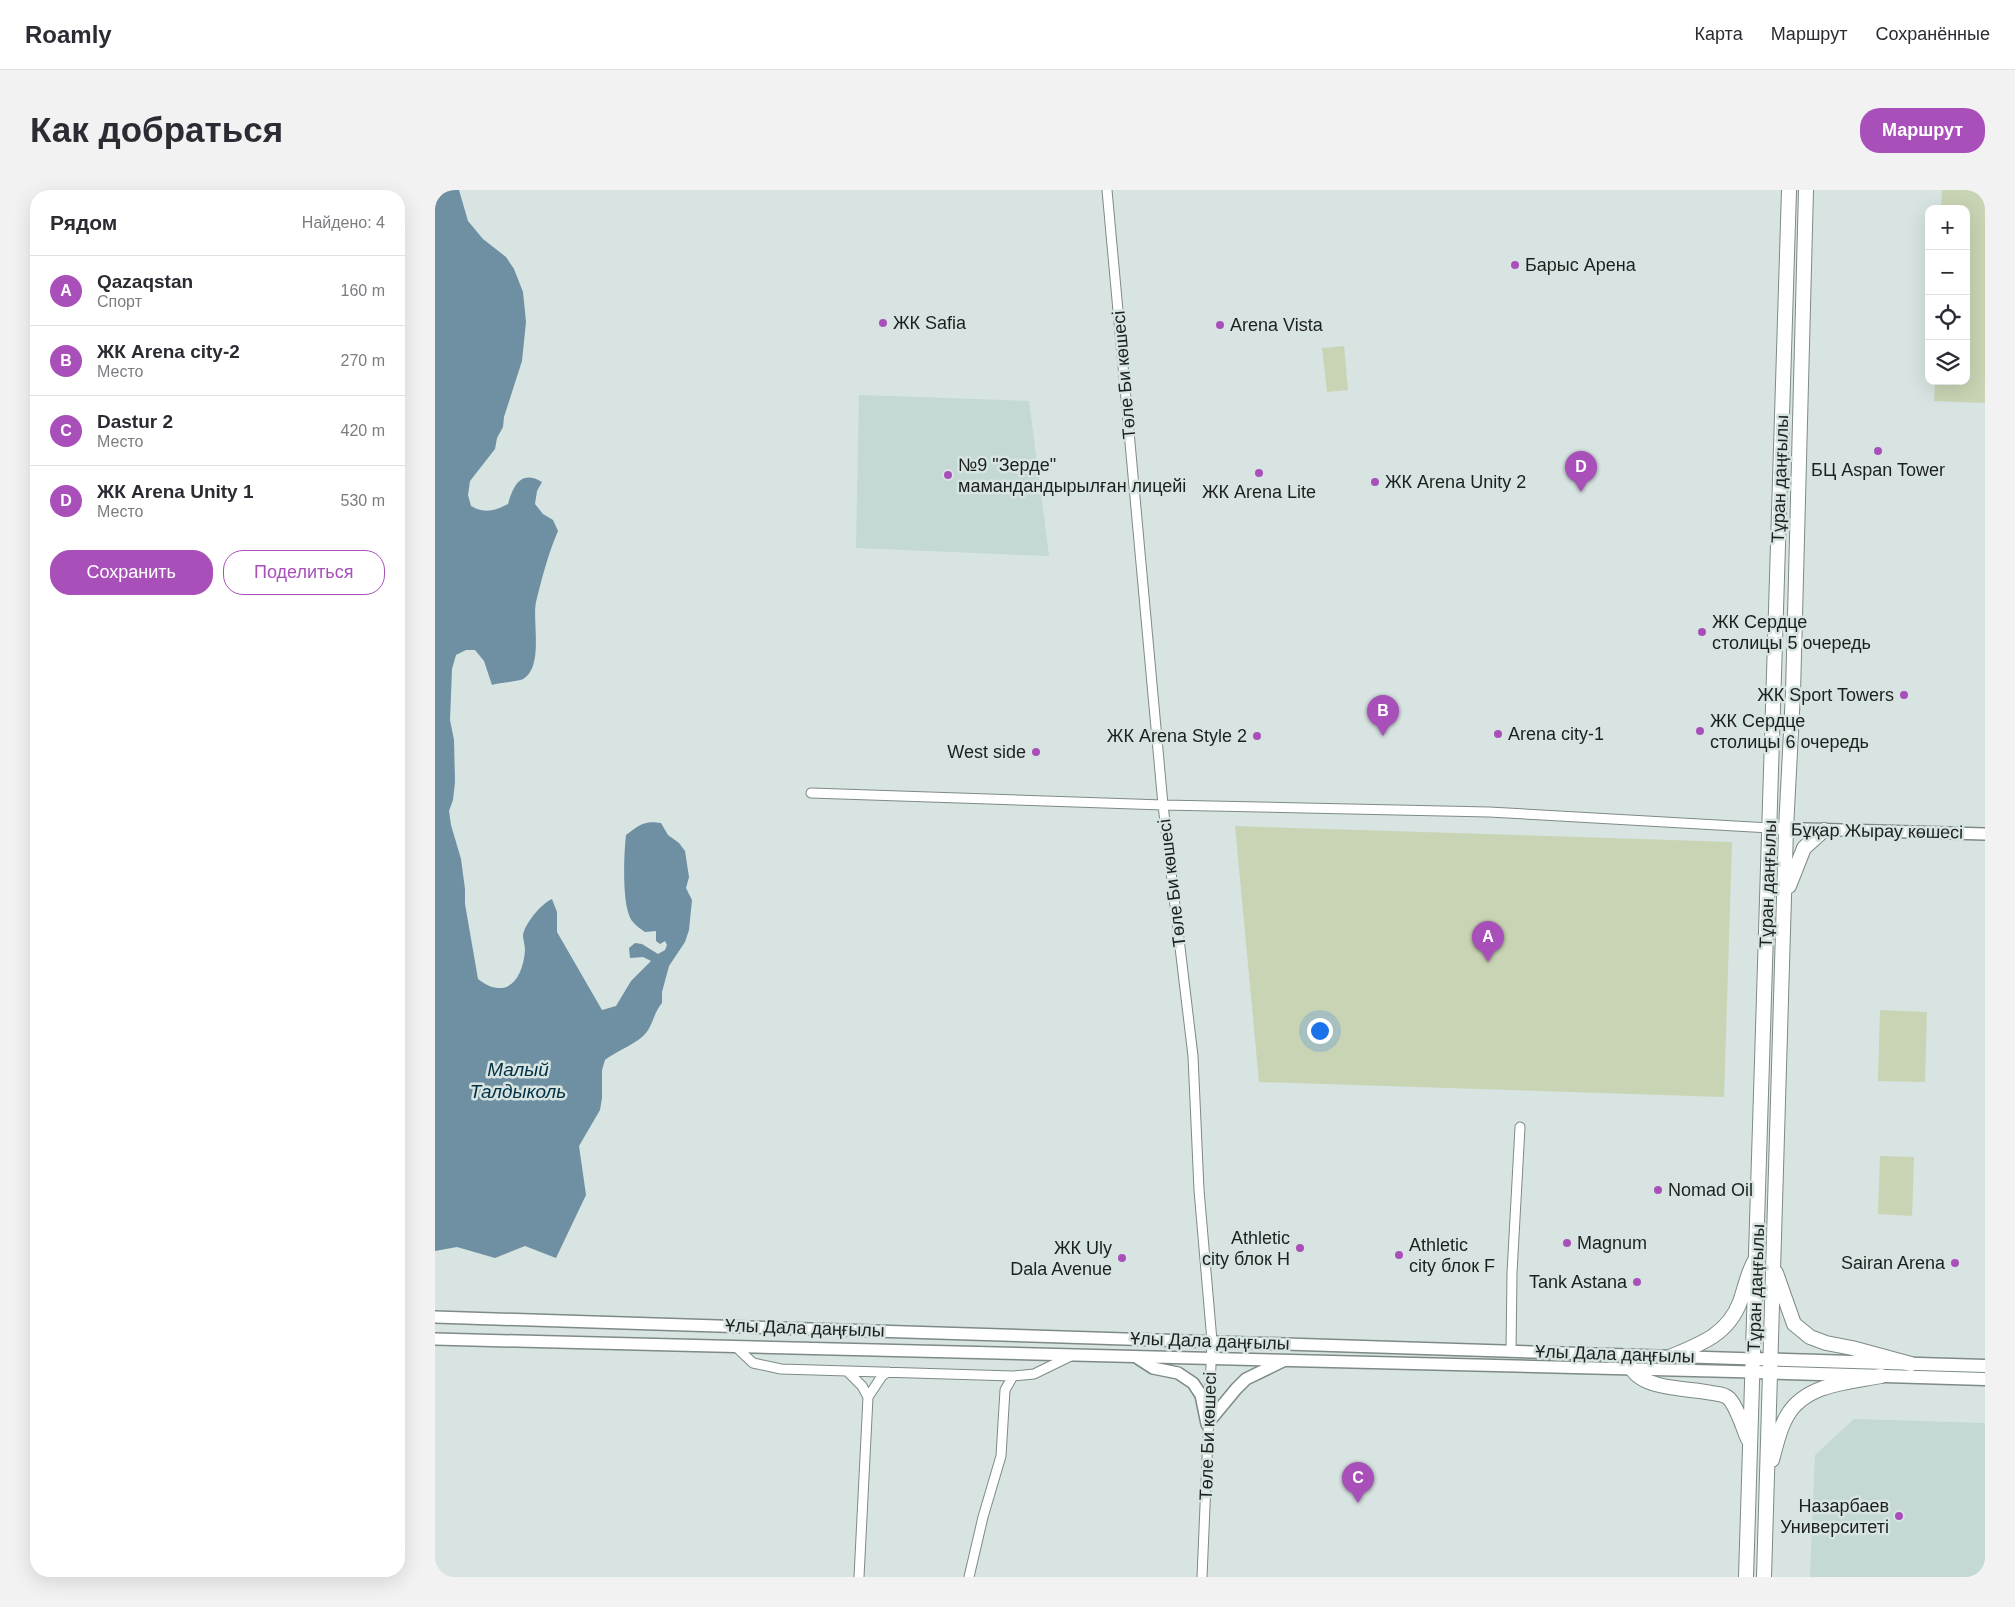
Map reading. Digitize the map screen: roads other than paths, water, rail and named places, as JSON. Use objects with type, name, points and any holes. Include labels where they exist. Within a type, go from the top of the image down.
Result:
[{"type":"main road","name":"Тұран даңғылы","points":[[1746,1577],[1789,190]]},
{"type":"main road","name":"Тұран даңғылы","points":[[1764,1577],[1786,828],[1793,692],[1806,190]]},
{"type":"main road","points":[[1785,894],[1793,879],[1804,848],[1824,830]]},
{"type":"main road","points":[[1672,1356],[1707,1342],[1727,1325],[1736,1312],[1747,1275],[1757,1256]]},
{"type":"main road","points":[[1773,1265],[1790,1315],[1794,1324],[1802,1332],[1826,1343],[1911,1364]]},
{"type":"main road","name":"Ұлы Дала даңғылы","points":[[1770,1366],[1911,1364],[1985,1366]]},
{"type":"main road","name":"Ұлы Дала даңғылы","points":[[1754,1365],[1881,1376],[1985,1379]]},
{"type":"main road","points":[[1632,1369],[1643,1380],[1652,1384],[1700,1390],[1728,1397],[1750,1444]]},
{"type":"main road","points":[[1766,1480],[1787,1415],[1800,1401],[1820,1389],[1881,1376]]},
{"type":"street","name":"Төле Би көшесі","points":[[1107,190],[1163,805],[1193,1056],[1199,1190],[1211,1341],[1202,1577]]},
{"type":"street","points":[[811,792],[1163,805],[1489,812],[1769,828]]},
{"type":"street","name":"Бұқар Жырау көшесі","points":[[1769,828],[1985,834]]},
{"type":"street","points":[[1511,1351],[1512,1273],[1520,1126]]},
{"type":"street","name":"Ұлы Дала даңғылы","points":[[435,1316],[1672,1356],[1754,1365]]},
{"type":"street","points":[[631,1323],[632,1344]]},
{"type":"street","points":[[674,1345],[675,1324]]},
{"type":"street","name":"Ұлы Дала даңғылы","points":[[435,1339],[1632,1369],[1754,1365]]},
{"type":"street","points":[[735,1346],[753,1363],[781,1369],[1013,1376],[1034,1374],[1073,1355]]},
{"type":"street","points":[[1136,1357],[1153,1368],[1178,1373],[1193,1383],[1201,1395],[1207,1424]]},
{"type":"street","points":[[1207,1424],[1246,1379],[1285,1360]]},
{"type":"street","points":[[847,1371],[862,1386],[868,1397]]},
{"type":"street","points":[[859,1577],[868,1397],[882,1376],[888,1372]]},
{"type":"street","points":[[969,1577],[983,1517],[1001,1456],[1005,1390],[1013,1376]]},
{"type":"water","name":"Малый Талдыколь","points":[[435,190],[459,190],[468,221],[483,239],[506,257],[514,269],[523,292],[526,322],[522,361],[495,449],[470,481],[468,495],[471,506],[485,511],[494,510],[508,504],[512,491],[519,481],[529,477],[535,478],[542,482],[537,491],[535,504],[543,514],[553,520],[558,531],[548,557],[536,602],[535,654],[529,673],[521,680],[492,685],[484,661],[475,650],[466,650],[456,655],[452,669],[450,720],[454,740],[455,782],[453,800],[449,811],[461,859],[465,904],[478,979],[497,988],[511,984],[517,978],[524,961],[524,930],[535,914],[552,899],[557,912],[557,932],[602,1010],[616,1006],[631,981],[651,961],[643,957],[630,958],[629,948],[635,943],[642,944],[658,954],[665,950],[667,945],[665,941],[660,944],[656,941],[656,931],[645,932],[633,922],[629,915],[624,880],[626,835],[642,824],[650,822],[661,823],[668,835],[679,843],[685,851],[689,877],[686,888],[692,900],[689,930],[685,942],[669,966],[662,992],[662,1003],[649,1029],[638,1040],[605,1060],[602,1070],[600,1110],[579,1146],[586,1195],[556,1258],[525,1246],[495,1258],[457,1247],[435,1251]]},
{"type":"place","name":"Барыс Арена","points":[[1515,265]]},
{"type":"place","name":"ЖК Safia","points":[[883,323]]},
{"type":"place","name":"Arena Vista","points":[[1220,325]]},
{"type":"place","name":"БЦ Aspan Tower","points":[[1878,451]]},
{"type":"place","name":"ЖК Arena Lite","points":[[1259,473]]},
{"type":"place","name":"№9 \"Зерде\" мамандандырылған лицейі","points":[[948,475]]},
{"type":"place","name":"ЖК Arena Unity 2","points":[[1375,482]]},
{"type":"place","name":"ЖК Arena Unity 1","points":[[1581,492]]},
{"type":"place","name":"ЖК Сердце столицы 5 очередь","points":[[1702,632]]},
{"type":"place","name":"ЖК Sport Towers","points":[[1904,695]]},
{"type":"place","name":"ЖК Сердце столицы 6 очередь","points":[[1700,731]]},
{"type":"place","name":"Arena city-1","points":[[1498,734]]},
{"type":"place","name":"ЖК Arena Style 2","points":[[1257,736]]},
{"type":"place","name":"ЖК Arena city-2","points":[[1383,736]]},
{"type":"place","name":"West side","points":[[1036,752]]},
{"type":"place","name":"Qazaqstan","points":[[1488,962]]},
{"type":"place","name":"Nomad Oil","points":[[1658,1190]]},
{"type":"place","name":"Magnum","points":[[1567,1243]]},
{"type":"place","name":"Athletic city блок H","points":[[1300,1248]]},
{"type":"place","name":"Athletic city блок F","points":[[1399,1255]]},
{"type":"place","name":"ЖК Uly Dala Avenue","points":[[1122,1258]]},
{"type":"place","name":"Sairan Arena","points":[[1955,1263]]},
{"type":"place","name":"Tank Astana","points":[[1637,1282]]},
{"type":"place","name":"Dastur 2","points":[[1358,1503]]},
{"type":"place","name":"Назарбаев Университеті","points":[[1899,1516]]}]
